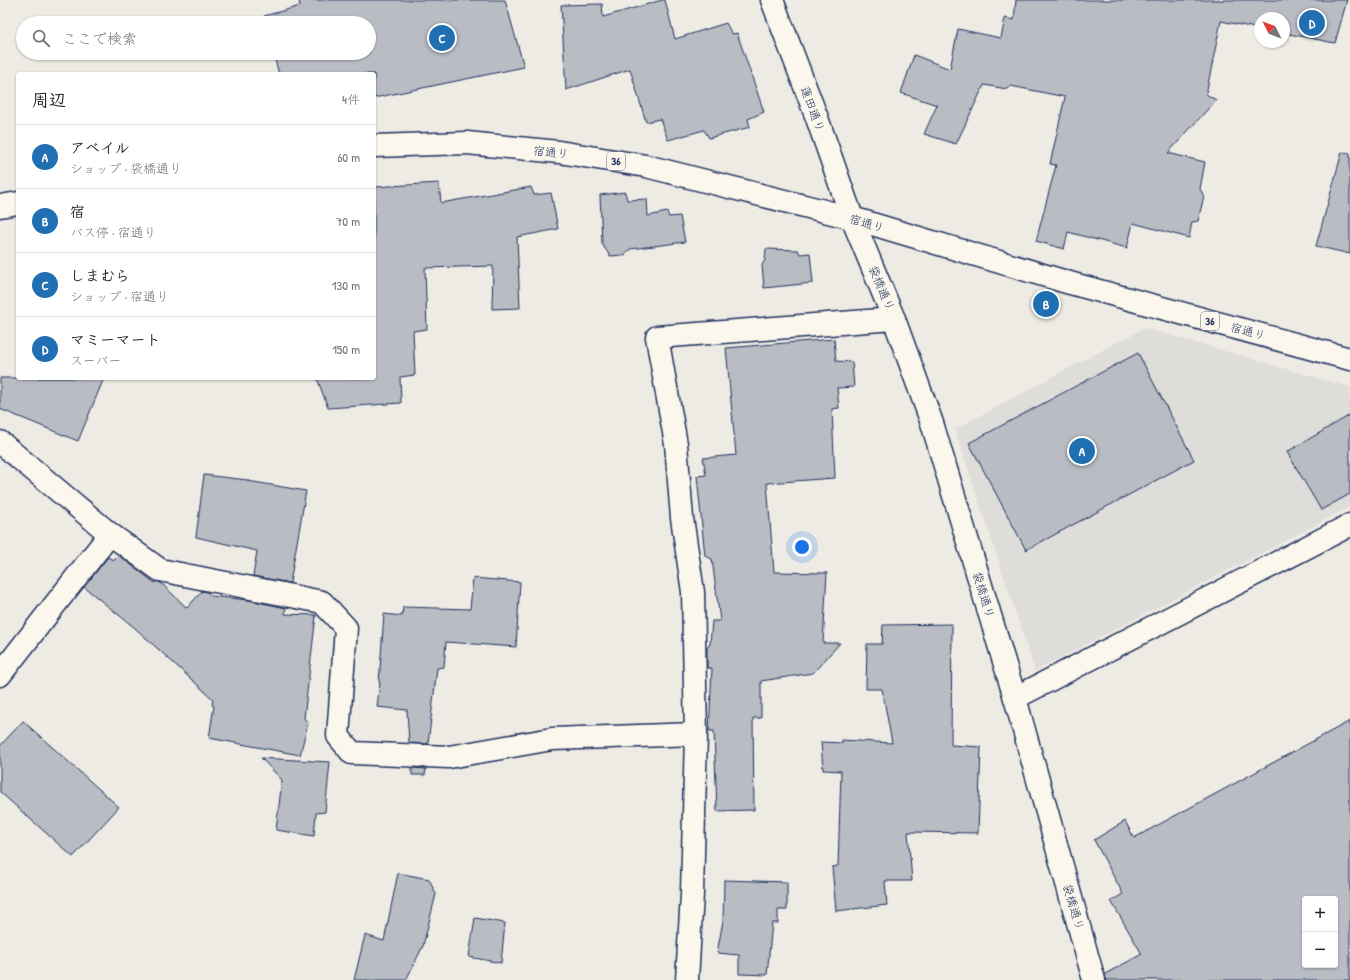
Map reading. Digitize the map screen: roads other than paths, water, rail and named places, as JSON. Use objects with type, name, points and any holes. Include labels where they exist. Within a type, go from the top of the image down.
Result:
[{"type":"street","name":"蓮田通り","points":[[772,0],[817,118],[852,218]]},
{"type":"street","name":"宿通り","points":[[376,146],[467,143],[559,152],[646,166],[852,218],[1070,283],[1350,359]]},
{"type":"street","points":[[0,206],[16,203]]},
{"type":"street","name":"袋橋通り","points":[[852,218],[894,319],[932,423],[1015,698],[1094,980]]},
{"type":"street","points":[[687,980],[692,894],[696,734],[693,592],[682,518],[676,444],[657,337],[894,319]]},
{"type":"street","points":[[0,442],[110,534],[160,570],[322,602],[346,628],[338,736],[352,753],[449,757],[552,738],[696,734]]},
{"type":"street","points":[[1015,698],[1350,525]]},
{"type":"street","points":[[0,675],[110,534]]},
{"type":"place","name":"マミーマート","points":[[1312,23]]},
{"type":"place","name":"しまむら","points":[[442,38]]},
{"type":"place","name":"宿","points":[[1046,304]]},
{"type":"place","name":"アベイル","points":[[1082,451]]}]
